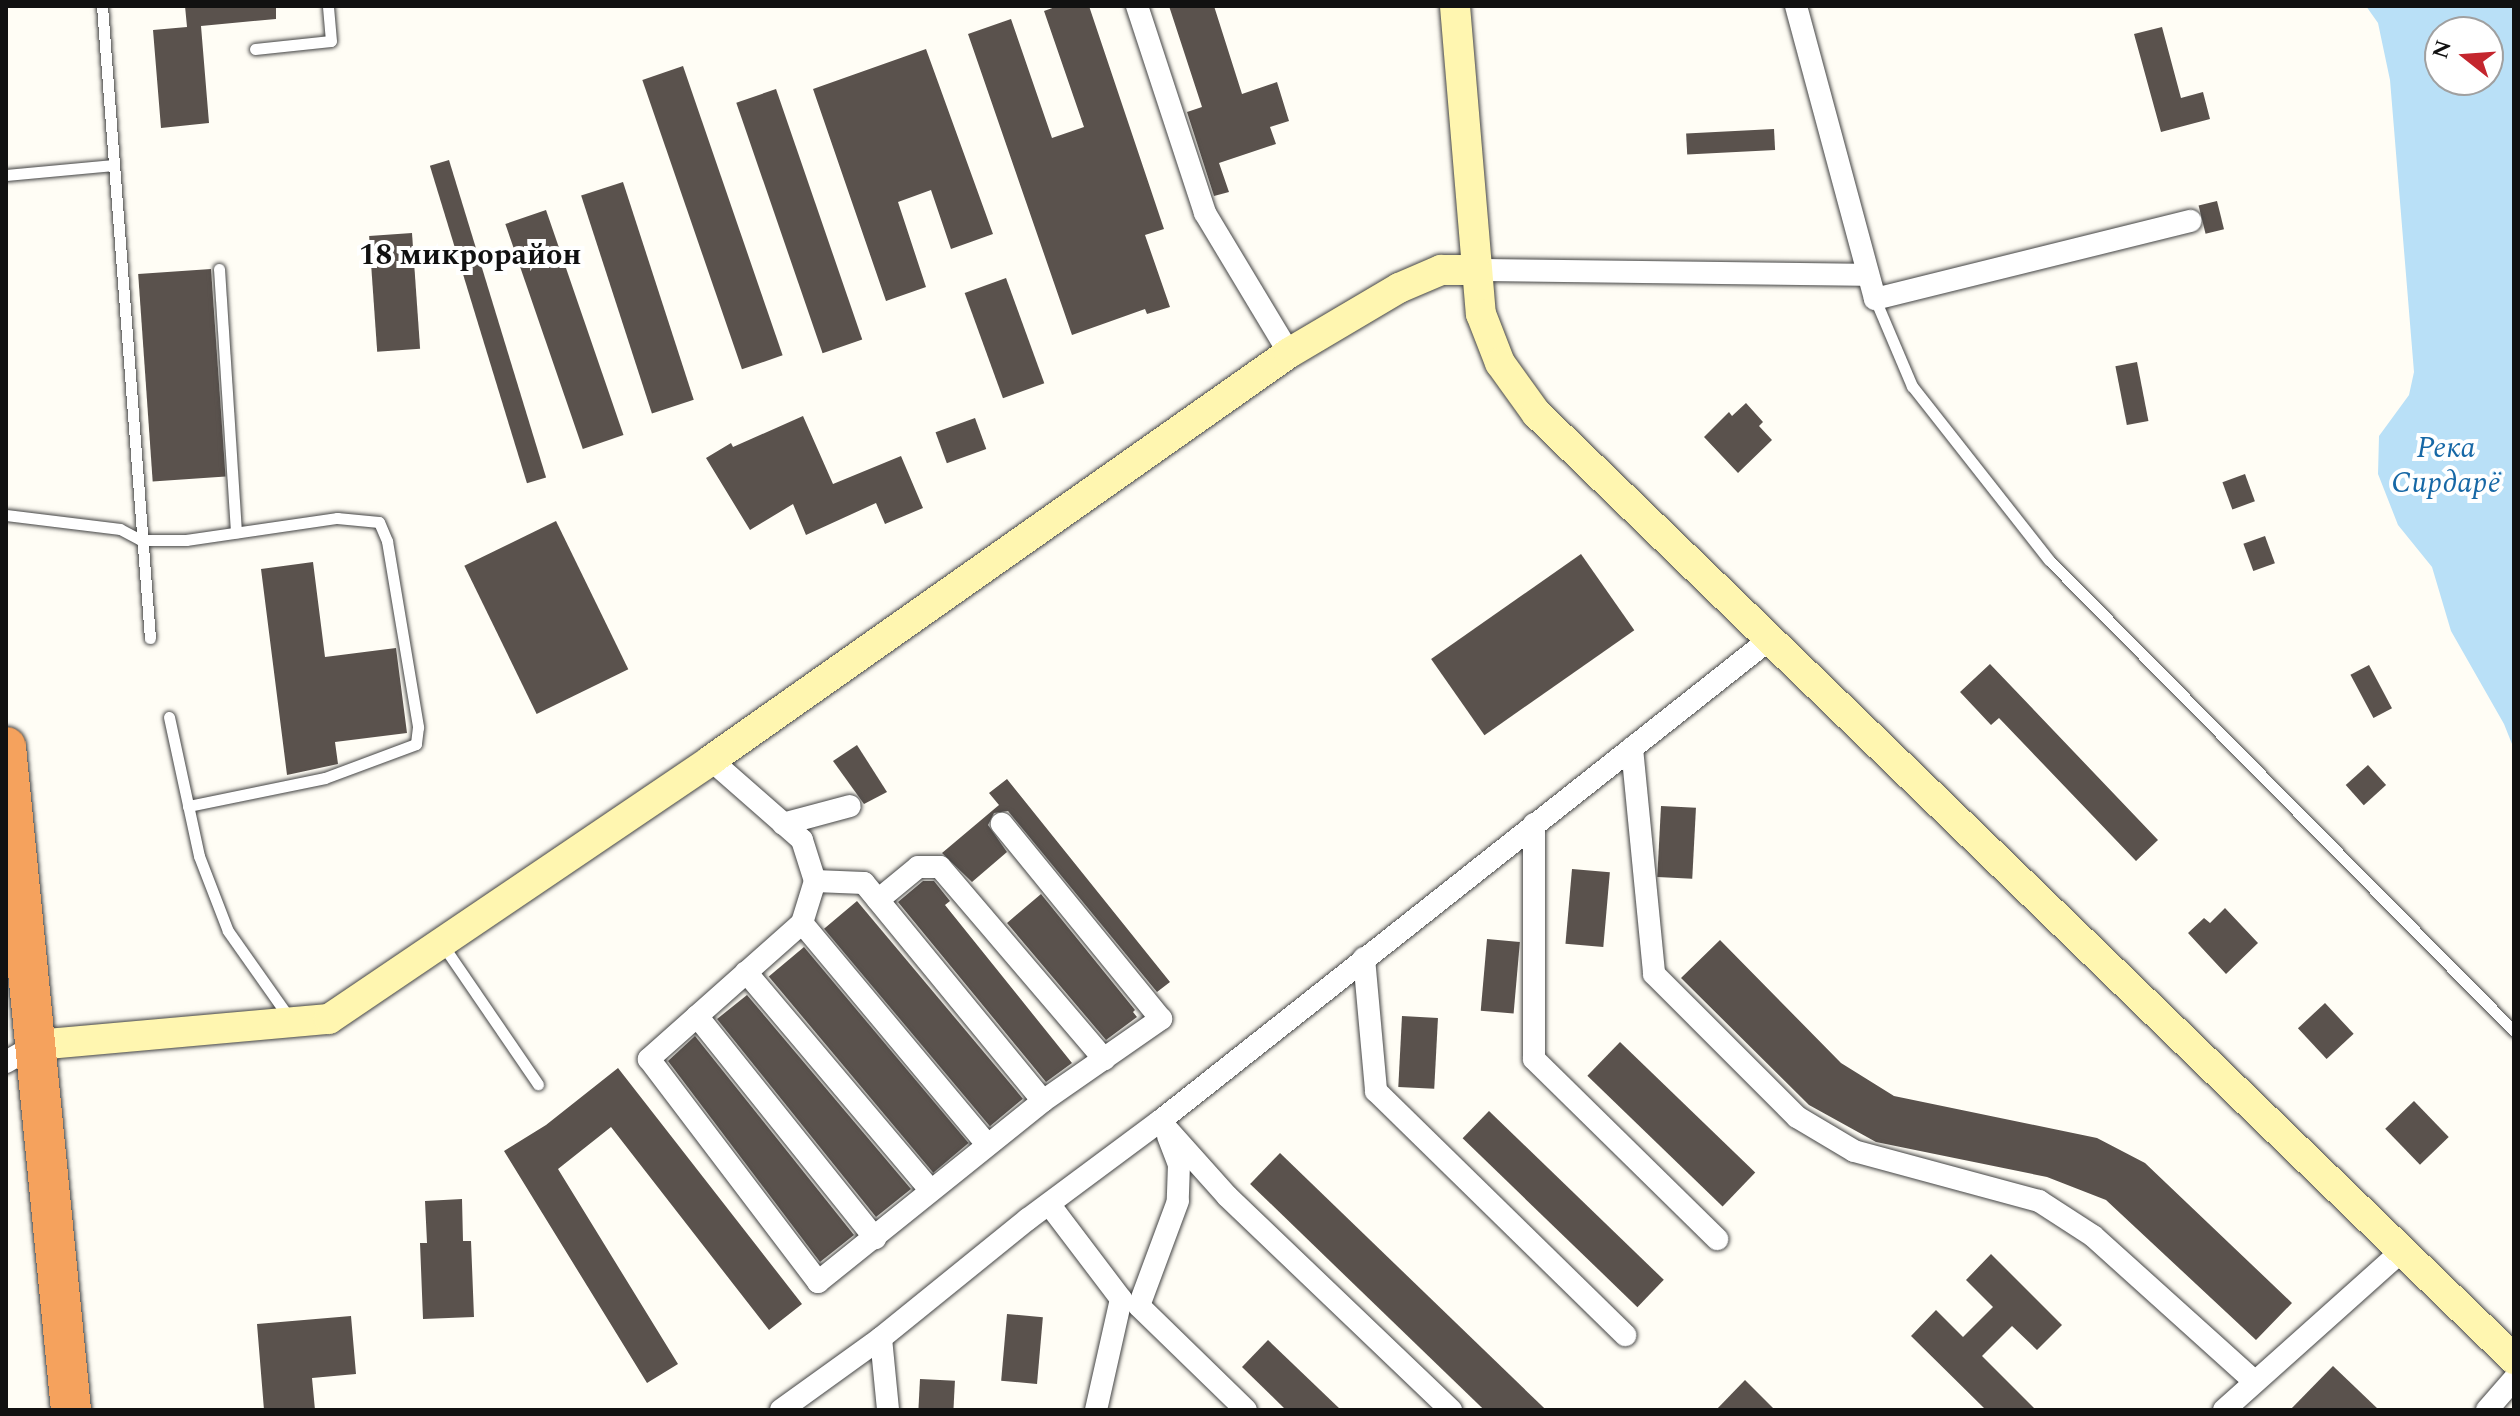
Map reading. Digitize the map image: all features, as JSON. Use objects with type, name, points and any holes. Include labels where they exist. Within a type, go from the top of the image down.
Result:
[{"type":"highway","points":[[6,747],[20,958],[21,1053],[71,1410]]},
{"type":"main road","points":[[1455,6],[1481,314],[1500,363],[1536,413],[2514,1359]]},
{"type":"main road","points":[[21,1053],[329,1019],[711,760],[1289,353],[1399,288],[1441,270],[1476,270]]},
{"type":"street","points":[[1137,6],[1205,213],[1289,353]]},
{"type":"street","points":[[1796,6],[1875,299],[2191,221]]},
{"type":"street","points":[[1476,270],[1868,275]]},
{"type":"street","points":[[781,1410],[881,1338],[1049,1204],[1160,1121],[1770,639]]},
{"type":"street","points":[[1632,748],[1654,974],[1797,1117],[1854,1151],[2039,1201],[2093,1236],[2254,1381]]},
{"type":"street","points":[[711,760],[802,840],[815,881],[802,923],[649,1059],[818,1282],[1043,1101],[1161,1019],[1002,824]]},
{"type":"street","points":[[783,824],[850,806]]},
{"type":"street","points":[[1534,824],[1534,1059],[1717,1239]]},
{"type":"street","points":[[878,900],[918,867],[940,867],[1104,1059]]},
{"type":"street","points":[[815,881],[864,883],[1043,1101]]},
{"type":"street","points":[[802,923],[987,1144]]},
{"type":"street","points":[[1364,958],[1376,1091],[1625,1335]]},
{"type":"street","points":[[746,972],[930,1190]]},
{"type":"street","points":[[697,1016],[875,1238]]},
{"type":"street","points":[[1160,1121],[1179,1164],[1178,1201],[1139,1306],[1246,1410]]},
{"type":"street","points":[[1160,1121],[1227,1196],[1451,1410]]},
{"type":"street","points":[[1049,1204],[1121,1299],[1096,1410]]},
{"type":"street","points":[[2224,1410],[2401,1252]]},
{"type":"street","points":[[881,1338],[888,1410]]},
{"type":"street","points":[[2487,1410],[2514,1379]]},
{"type":"lane","points":[[102,6],[150,638]]},
{"type":"lane","points":[[255,49],[331,41],[328,6]]},
{"type":"lane","points":[[6,175],[114,165]]},
{"type":"lane","points":[[219,269],[236,532]]},
{"type":"lane","points":[[1875,299],[1912,386],[2049,560],[2514,1031]]},
{"type":"lane","points":[[6,515],[120,529],[141,540],[186,540],[337,518],[379,522],[387,541],[418,727],[416,744],[325,778],[188,806]]},
{"type":"lane","points":[[169,717],[199,856],[228,931],[293,1023]]},
{"type":"lane","points":[[442,943],[538,1084]]},
{"type":"water","name":"Река Сирдарё","points":[[2366,6],[2514,6],[2514,749],[2504,724],[2451,631],[2432,567],[2398,525],[2378,474],[2379,436],[2409,395],[2414,372],[2390,80],[2378,23]]},
{"type":"building","points":[[185,6],[276,6],[276,19],[201,26],[209,123],[161,128],[153,30],[187,27]]},
{"type":"building","points":[[1058,6],[1089,6],[1164,229],[1145,235],[1170,307],[1147,314],[1145,309],[1072,335],[968,34],[1011,19],[1052,138],[1084,127],[1044,11]]},
{"type":"building","points":[[1169,6],[1214,6],[1242,94],[1277,82],[1289,121],[1270,127],[1276,144],[1219,163],[1229,192],[1214,196],[1187,112],[1202,107]]},
{"type":"building","points":[[2162,27],[2181,98],[2203,92],[2210,119],[2161,132],[2134,34]]},
{"type":"building","points":[[926,49],[993,234],[951,249],[931,190],[898,202],[926,287],[886,301],[813,89]]},
{"type":"building","points":[[683,66],[783,355],[742,369],[642,80]]},
{"type":"building","points":[[776,89],[862,340],[823,353],[736,103]]},
{"type":"building","points":[[1774,129],[1775,150],[1687,155],[1686,134]]},
{"type":"building","points":[[449,160],[546,477],[527,483],[430,166]]},
{"type":"building","points":[[623,182],[694,400],[652,413],[581,196]]},
{"type":"building","points":[[2217,201],[2224,229],[2206,234],[2199,206]]},
{"type":"building","points":[[546,210],[623,435],[583,449],[505,224]]},
{"type":"building","points":[[412,233],[420,349],[377,352],[369,236]]},
{"type":"building","points":[[211,269],[226,476],[153,482],[138,274]]},
{"type":"building","points":[[1006,278],[1044,383],[1003,398],[965,293]]},
{"type":"building","points":[[2137,362],[2148,421],[2127,425],[2115,366]]},
{"type":"building","points":[[1746,403],[1763,422],[1759,426],[1772,440],[1738,473],[1704,437],[1729,412],[1732,416]]},
{"type":"building","points":[[803,416],[833,484],[901,456],[923,508],[885,524],[876,503],[806,535],[793,504],[750,530],[706,458],[731,443],[733,447]]},
{"type":"building","points":[[975,418],[986,449],[947,463],[936,432]]},
{"type":"building","points":[[2245,474],[2255,501],[2232,509],[2222,482]]},
{"type":"building","points":[[556,521],[628,669],[537,714],[464,566]]},
{"type":"building","points":[[2265,536],[2275,563],[2253,571],[2243,544]]},
{"type":"building","points":[[1581,554],[1634,630],[1484,735],[1431,659]]},
{"type":"building","points":[[313,562],[325,657],[396,648],[407,733],[335,742],[338,764],[287,775],[261,569]]},
{"type":"building","points":[[1990,664],[2158,840],[2136,861],[1999,718],[1991,725],[1960,692]]},
{"type":"building","points":[[2369,665],[2392,708],[2373,718],[2350,675]]},
{"type":"building","points":[[857,745],[887,792],[864,804],[833,761]]},
{"type":"building","points":[[2368,765],[2386,785],[2364,805],[2346,785]]},
{"type":"building","points":[[1007,779],[1170,982],[1157,992],[1008,811],[994,813],[988,825],[1007,852],[972,882],[942,853],[999,805],[989,793]]},
{"type":"building","points":[[1661,806],[1696,808],[1692,879],[1657,877]]},
{"type":"building","points":[[1572,869],[1610,872],[1603,947],[1565,944]]},
{"type":"building","points":[[923,881],[934,881],[950,901],[945,905],[1072,1063],[1046,1082],[898,902]]},
{"type":"building","points":[[1041,894],[1135,1010],[1133,1012],[1137,1017],[1106,1040],[1007,923]]},
{"type":"building","points":[[857,901],[1023,1099],[990,1126],[824,929]]},
{"type":"building","points":[[2225,908],[2258,943],[2226,974],[2188,933],[2204,918],[2210,923]]},
{"type":"building","points":[[1487,939],[1520,942],[1514,1014],[1481,1011]]},
{"type":"building","points":[[1720,940],[1841,1063],[1894,1096],[2097,1138],[2145,1163],[2292,1303],[2256,1340],[2106,1200],[2047,1177],[1876,1142],[1809,1105],[1681,978]]},
{"type":"building","points":[[804,947],[969,1143],[933,1173],[769,977]]},
{"type":"building","points":[[747,995],[911,1189],[876,1217],[717,1019]]},
{"type":"building","points":[[2325,1003],[2354,1034],[2327,1059],[2298,1028]]},
{"type":"building","points":[[1402,1016],[1438,1018],[1434,1089],[1398,1087]]},
{"type":"building","points":[[695,1036],[854,1235],[820,1262],[668,1061]]},
{"type":"building","points":[[1620,1042],[1755,1173],[1723,1206],[1587,1076]]},
{"type":"building","points":[[618,1068],[802,1304],[769,1330],[611,1127],[558,1169],[678,1364],[647,1383],[504,1151],[546,1125]]},
{"type":"building","points":[[2414,1101],[2449,1137],[2420,1165],[2385,1129]]},
{"type":"building","points":[[1489,1111],[1664,1280],[1637,1307],[1463,1138]]},
{"type":"building","points":[[1280,1153],[1545,1409],[1484,1410],[1250,1184]]},
{"type":"building","points":[[462,1199],[463,1241],[471,1241],[474,1317],[423,1319],[420,1243],[427,1243],[425,1201]]},
{"type":"building","points":[[1991,1254],[2062,1325],[2037,1350],[2012,1326],[1982,1356],[2036,1410],[1986,1410],[1911,1336],[1936,1310],[1963,1337],[1993,1307],[1966,1280]]},
{"type":"building","points":[[1007,1314],[1043,1317],[1037,1384],[1001,1381]]},
{"type":"building","points":[[351,1316],[356,1374],[312,1378],[315,1410],[264,1410],[257,1324]]},
{"type":"building","points":[[1268,1340],[1341,1410],[1286,1410],[1242,1367]]},
{"type":"building","points":[[2333,1366],[2379,1410],[2290,1410]]},
{"type":"building","points":[[920,1379],[955,1381],[953,1410],[918,1410]]},
{"type":"building","points":[[1745,1380],[1775,1410],[1716,1410]]},
{"type":"district","name":"18 микрорайон","points":[[470,255]]}]
